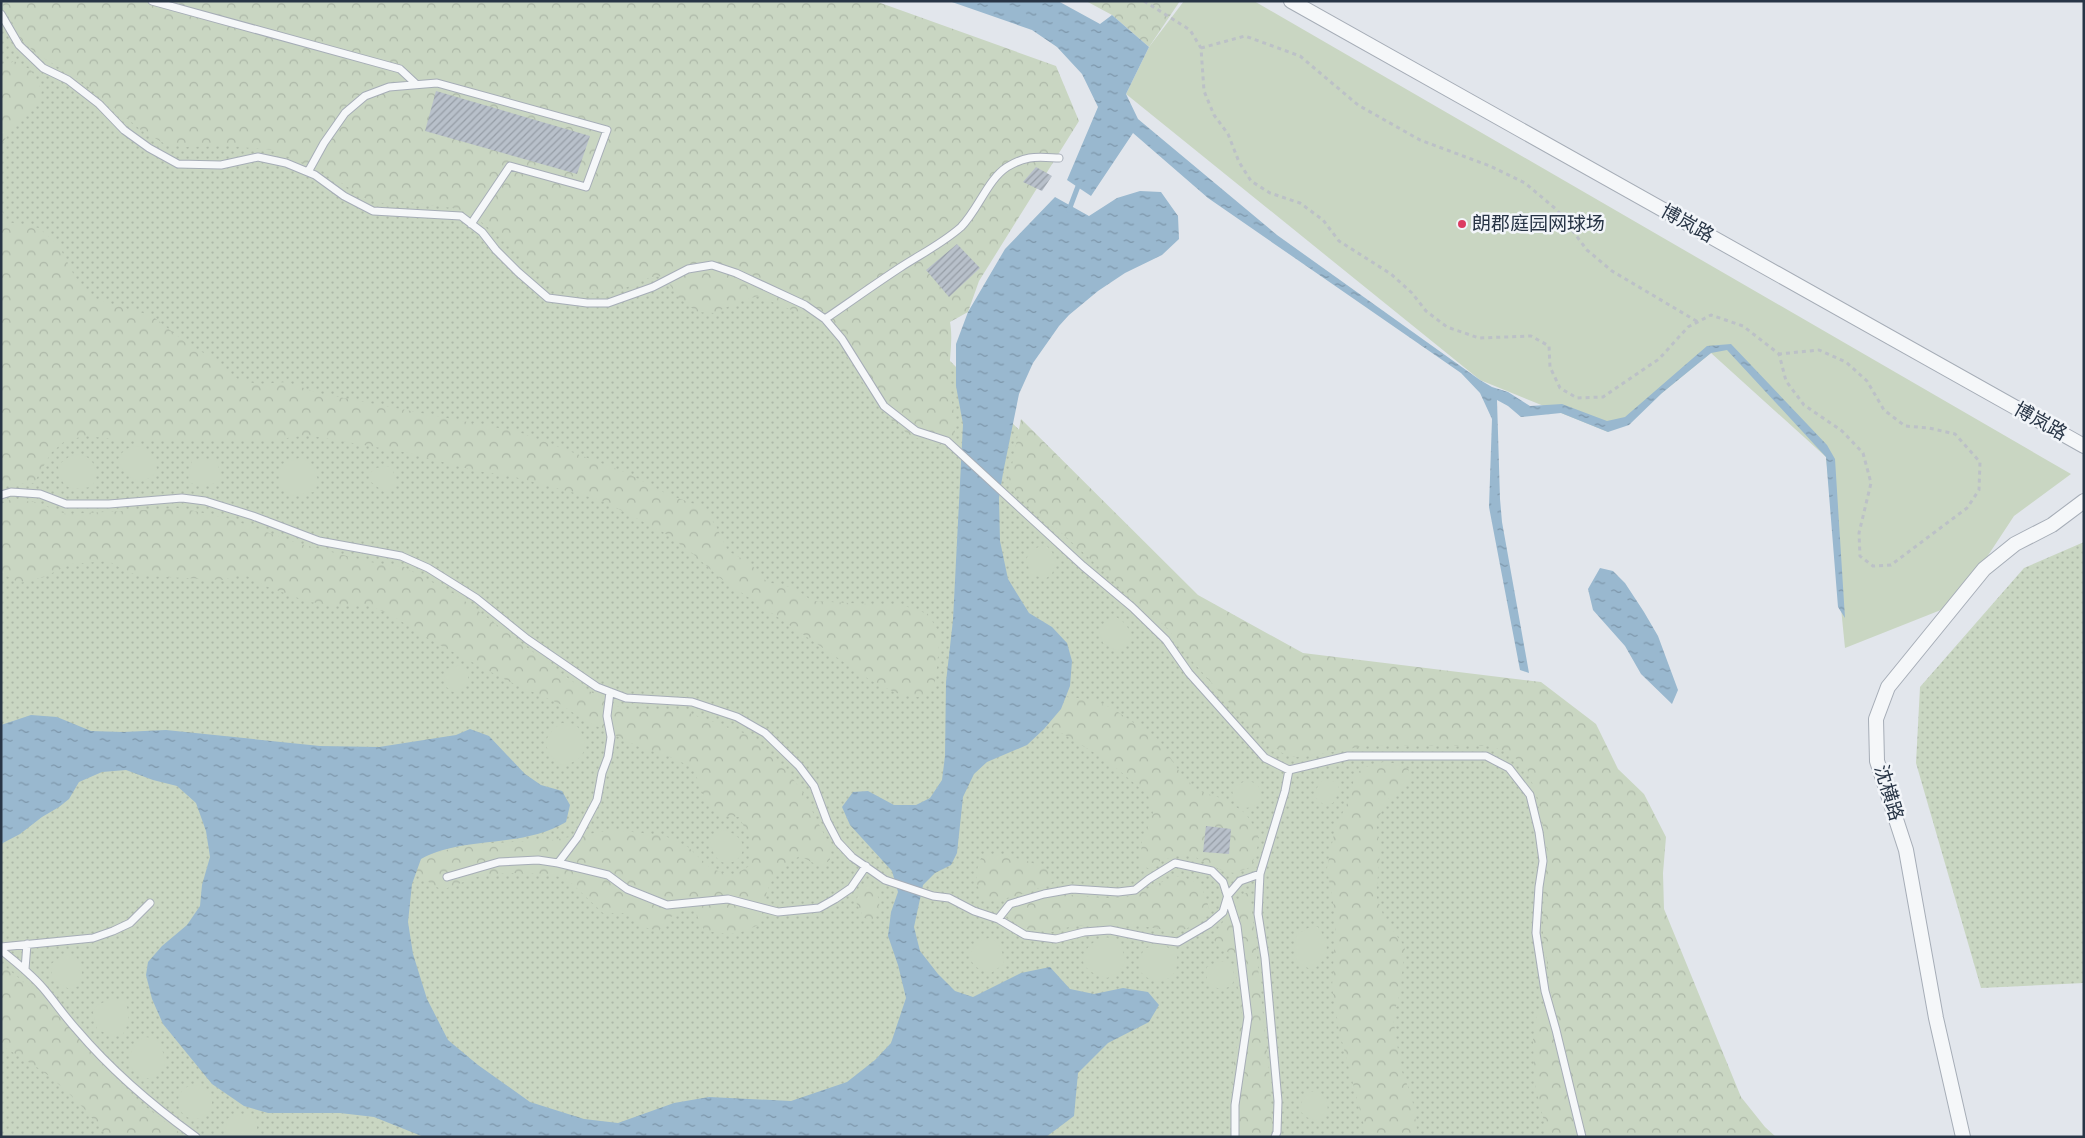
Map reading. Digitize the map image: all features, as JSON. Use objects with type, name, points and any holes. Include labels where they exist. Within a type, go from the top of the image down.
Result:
[{"type":"street","name":"博岚路","points":[[1291,1],[2084,446]]},
{"type":"street","name":"沈横路","points":[[1962,1137],[1936,1018],[1906,850],[1877,761],[1876,719],[1888,687],[1984,569],[2015,544],[2052,525],[2084,501]]},
{"type":"lane","points":[[152,1],[400,69],[415,83]]},
{"type":"lane","points":[[1,14],[18,45],[43,68],[68,80],[99,104],[124,130],[149,148],[178,164],[221,165],[258,157],[286,163],[308,172],[344,196],[373,211],[461,216],[482,232],[496,250],[548,298],[587,304],[608,303],[653,287],[688,269],[712,265],[736,273],[805,305],[825,319],[842,339],[884,406],[916,431],[947,441],[1132,607],[1166,640],[1189,673],[1265,758],[1289,770],[1348,756],[1486,756],[1509,768],[1530,795],[1539,832],[1543,861],[1539,886],[1536,933],[1545,991],[1582,1137]]},
{"type":"lane","points":[[308,172],[324,143],[345,113],[365,96],[389,86],[437,83],[607,130],[586,187],[510,166],[471,224]]},
{"type":"lane","points":[[825,319],[901,267],[942,242],[961,226],[1005,168],[1027,157],[1058,158]]},
{"type":"lane","points":[[1,495],[10,492],[40,494],[66,504],[109,504],[182,498],[205,502],[254,516],[319,541],[401,556],[428,568],[476,598],[548,654],[597,687],[626,698],[692,702],[737,717],[765,733],[799,766],[814,786],[827,821],[838,842],[852,857],[885,880],[933,896],[949,898],[974,911],[998,919],[1025,935],[1056,939],[1084,932],[1110,930],[1178,942],[1209,924],[1223,912],[1228,895],[1240,882],[1260,874]]},
{"type":"lane","points":[[558,862],[577,838],[597,800],[611,737],[607,716],[610,692]]},
{"type":"lane","points":[[1275,1137],[1277,1132],[1278,1101],[1265,958],[1258,914],[1260,874],[1285,791],[1289,770]]},
{"type":"lane","points":[[447,877],[499,862],[538,860],[558,862],[608,875],[627,889],[667,905],[728,899],[778,912],[818,908],[851,888],[866,866]]},
{"type":"lane","points":[[998,919],[1010,904],[1044,894],[1072,889],[1118,892],[1135,890],[1175,863],[1212,872],[1223,882],[1238,926],[1248,1016],[1235,1105],[1235,1137]]},
{"type":"lane","points":[[1,949],[27,944],[93,938],[113,932],[130,923],[150,903]]},
{"type":"lane","points":[[25,969],[27,944]]},
{"type":"lane","points":[[1,949],[25,969],[44,989],[76,1030],[101,1056],[166,1115],[196,1137]]},
{"type":"path","points":[[1144,1],[1190,30],[1201,48],[1204,91],[1214,115],[1228,134],[1240,162],[1251,181],[1270,193],[1300,203],[1323,220],[1339,241],[1391,274],[1412,292],[1426,311],[1447,327],[1480,338],[1531,336],[1549,346],[1550,367],[1560,388],[1577,398],[1603,396],[1624,384],[1660,359],[1688,327],[1711,315],[1743,326],[1779,354],[1786,380],[1804,405],[1842,431],[1863,454],[1871,483],[1859,533],[1860,556],[1873,566],[1891,565],[1967,508],[1980,490],[1980,462],[1955,434],[1929,428],[1905,426],[1884,410],[1867,381],[1846,362],[1819,350],[1779,354]]},
{"type":"path","points":[[1201,48],[1245,36],[1300,56],[1358,105],[1420,140],[1490,166],[1525,183],[1557,210],[1587,250],[1612,270],[1698,322]]},
{"type":"green space","points":[[1,1],[52,1],[939,350],[1192,602],[1296,659],[1539,693],[1638,1137],[1,1137]]},
{"type":"green space","points":[[1,1],[875,1],[1056,66],[1079,121],[979,281],[968,312],[950,322],[949,380],[955,431],[954,437],[936,447],[908,434],[890,419],[864,385],[840,345],[811,318],[758,296],[738,302],[714,313],[697,312],[678,297],[664,276],[651,277],[620,290],[598,293],[567,292],[553,289],[496,234],[469,212],[402,201],[382,203],[364,198],[325,172],[272,150],[230,146],[183,147],[165,144],[141,130],[84,83],[37,54],[22,41]]},
{"type":"green space","points":[[1086,1],[1180,1],[1149,47],[1112,15]]},
{"type":"green space","name":"朗郡庭园网球场","points":[[1184,1],[1254,1],[2071,474],[2014,516],[1956,604],[1845,648],[1826,457],[1711,353],[1662,393],[1608,432],[1480,380],[1126,94],[1149,47]]},
{"type":"green space","points":[[14,61],[31,70],[42,91],[36,106],[18,120],[1,145],[1,68]]},
{"type":"green space","points":[[1,210],[8,222],[39,228],[59,246],[74,275],[90,297],[151,315],[185,342],[214,359],[239,380],[258,384],[287,382],[318,393],[519,432],[627,473],[669,495],[703,507],[716,526],[728,551],[750,563],[767,582],[795,588],[812,601],[905,606],[928,614],[940,634],[936,678],[930,693],[918,697],[896,693],[870,680],[720,578],[692,553],[663,532],[601,500],[507,475],[476,471],[409,453],[307,435],[281,439],[218,441],[113,439],[87,436],[66,440],[51,453],[34,483],[1,485]]},
{"type":"green space","points":[[1021,419],[1198,595],[1303,653],[1541,682],[1596,724],[1618,769],[1644,794],[1666,837],[1663,873],[1664,909],[1741,1097],[1765,1127],[1776,1137],[1548,1137],[1535,1085],[1533,1040],[1537,1013],[1552,997],[1543,934],[1544,877],[1548,852],[1538,799],[1527,769],[1509,752],[1488,746],[1370,745],[1310,756],[1294,757],[1282,753],[1249,725],[1193,662],[1168,629],[1017,493],[1009,480]]},
{"type":"green space","points":[[138,446],[148,449],[157,469],[152,477],[140,482],[126,474],[121,468],[118,459],[126,450]]},
{"type":"green space","points":[[77,454],[88,458],[94,465],[93,486],[79,489],[68,487],[61,479],[58,465],[70,456]]},
{"type":"green space","points":[[302,457],[313,467],[319,482],[314,492],[291,496],[279,487],[279,472],[282,464]]},
{"type":"green space","points":[[202,458],[216,460],[221,480],[204,487],[197,486],[188,481],[192,460]]},
{"type":"green space","points":[[387,466],[393,469],[395,481],[393,489],[384,492],[371,482],[370,473],[376,468]]},
{"type":"green space","points":[[10,500],[35,502],[66,514],[181,508],[230,519],[297,543],[370,562],[404,567],[458,596],[576,684],[617,706],[632,711],[684,711],[749,735],[776,758],[801,789],[829,844],[830,860],[821,867],[800,856],[789,862],[770,884],[760,924],[733,934],[704,930],[693,908],[673,915],[659,931],[643,927],[628,913],[603,913],[567,879],[549,874],[511,873],[482,875],[442,890],[416,871],[421,859],[433,853],[474,844],[552,840],[612,830],[663,835],[688,847],[710,868],[732,876],[751,865],[750,838],[739,817],[721,815],[706,801],[693,768],[673,758],[637,746],[584,720],[560,704],[506,680],[436,643],[391,615],[366,604],[338,605],[309,602],[268,587],[243,574],[223,580],[148,576],[130,573],[108,561],[71,564],[44,577],[20,583],[1,573],[1,504]]},
{"type":"green space","points":[[2084,542],[2084,983],[1981,988],[1916,763],[1920,687],[2024,568]]},
{"type":"green space","points":[[1045,544],[1052,552],[1056,562],[1052,574],[1045,579],[1031,574],[1026,560],[1030,551]]},
{"type":"green space","points":[[1116,617],[1126,625],[1131,637],[1127,645],[1117,651],[1103,643],[1099,632],[1101,625]]},
{"type":"green space","points":[[461,665],[468,672],[468,683],[461,690],[453,692],[445,686],[444,676],[446,669]]},
{"type":"green space","points":[[1066,697],[1088,699],[1112,708],[1159,740],[1181,774],[1198,791],[1224,799],[1245,813],[1258,832],[1258,845],[1251,867],[1235,873],[1225,872],[1187,853],[1160,861],[1150,869],[1140,865],[1142,840],[1153,813],[1148,795],[1108,761],[1048,725],[1061,709]]},
{"type":"green space","points":[[562,723],[575,724],[584,738],[585,744],[582,755],[577,760],[562,765],[550,754],[546,744],[550,734]]},
{"type":"green space","points":[[1383,762],[1401,764],[1409,770],[1409,782],[1389,798],[1376,822],[1380,855],[1376,895],[1385,920],[1405,947],[1400,993],[1393,1017],[1401,1069],[1412,1097],[1418,1137],[1367,1137],[1339,1030],[1332,987],[1336,919],[1327,868],[1335,829],[1350,797],[1355,774],[1366,767]]},
{"type":"green space","points":[[1325,779],[1336,782],[1340,790],[1333,803],[1324,805],[1314,796],[1319,784]]},
{"type":"green space","points":[[1245,781],[1254,782],[1259,787],[1261,793],[1261,802],[1253,807],[1245,808],[1233,797],[1232,788]]},
{"type":"green space","points":[[724,830],[737,837],[743,845],[742,853],[730,863],[722,862],[715,855],[710,840],[715,833]]},
{"type":"green space","points":[[996,853],[1030,862],[1049,870],[1053,882],[1029,892],[1001,899],[985,900],[977,885],[977,869],[981,858]]},
{"type":"green space","points":[[1175,876],[1189,879],[1198,885],[1202,889],[1209,908],[1203,919],[1186,929],[1172,931],[1135,925],[1088,925],[1072,926],[1053,932],[1026,929],[1007,917],[1013,908],[1058,891],[1075,896],[1129,897]]},
{"type":"green space","points":[[870,885],[879,898],[878,911],[872,920],[864,918],[856,902],[860,889]]},
{"type":"green space","points":[[1250,892],[1270,1080],[1272,1126],[1268,1137],[1230,1137],[1233,1068],[1242,1016],[1234,961],[1228,952],[1220,948],[1212,937],[1243,894]]},
{"type":"green space","points":[[1310,927],[1318,927],[1325,939],[1327,950],[1323,961],[1312,970],[1297,960],[1294,952],[1297,934]]},
{"type":"green space","points":[[1102,937],[1113,938],[1122,946],[1125,963],[1118,973],[1107,978],[1095,974],[1083,961],[1085,951]]},
{"type":"green space","points":[[989,938],[1001,948],[1004,964],[991,973],[978,968],[969,957],[976,944]]},
{"type":"green space","points":[[1152,946],[1165,946],[1176,952],[1176,969],[1167,979],[1153,980],[1146,977],[1139,970],[1140,958],[1144,949]]},
{"type":"green space","points":[[63,955],[74,955],[80,962],[82,973],[79,986],[69,989],[58,982],[53,976],[51,964]]},
{"type":"green space","points":[[1226,961],[1234,972],[1232,985],[1219,989],[1207,981],[1207,967],[1217,962]]},
{"type":"green space","points":[[1,963],[47,1002],[129,1094],[185,1137],[107,1137],[84,1109],[58,1083],[1,1045]]},
{"type":"green space","points":[[114,998],[125,1001],[128,1018],[123,1034],[113,1037],[97,1029],[93,1012],[97,1005]]},
{"type":"green space","points":[[144,1037],[156,1038],[163,1052],[165,1068],[155,1077],[144,1079],[129,1066],[132,1049]]},
{"type":"green space","points":[[195,1085],[202,1086],[207,1090],[211,1095],[211,1109],[207,1114],[202,1118],[195,1119],[188,1118],[183,1114],[179,1109],[178,1102],[179,1095],[183,1090],[188,1086]]},
{"type":"green space","points":[[1314,1091],[1320,1092],[1328,1106],[1327,1116],[1317,1121],[1306,1117],[1299,1110],[1304,1098]]},
{"type":"green space","points":[[237,1113],[252,1116],[257,1124],[257,1137],[227,1137],[225,1135],[227,1119]]},
{"type":"water","points":[[949,1],[1058,1],[1100,24],[1112,15],[1149,47],[1126,94],[1138,119],[1277,235],[1480,380],[1492,387],[1508,392],[1530,406],[1562,404],[1607,421],[1625,417],[1707,346],[1731,344],[1827,445],[1835,459],[1845,618],[1838,607],[1826,457],[1727,350],[1711,353],[1662,393],[1629,425],[1608,432],[1561,413],[1521,417],[1497,400],[1502,522],[1529,673],[1520,670],[1489,507],[1492,419],[1480,393],[1461,373],[1208,198],[1133,133],[1091,196],[1067,180],[1098,107],[1082,74],[1057,47],[1032,30]]},
{"type":"water","points":[[1140,191],[1161,192],[1178,216],[1179,239],[1162,255],[1125,273],[1098,291],[1069,315],[1033,363],[1019,394],[999,498],[1000,541],[1008,579],[1029,613],[1052,627],[1067,643],[1072,661],[1070,686],[1061,709],[1027,745],[987,762],[974,774],[963,797],[957,853],[951,865],[935,873],[923,885],[914,927],[920,951],[938,974],[955,991],[973,997],[1021,973],[1050,967],[1070,989],[1094,994],[1123,988],[1148,992],[1159,1005],[1149,1022],[1108,1043],[1078,1073],[1074,1116],[1046,1137],[424,1137],[374,1117],[340,1113],[268,1113],[244,1106],[212,1084],[163,1024],[152,999],[146,975],[148,962],[162,946],[187,925],[200,906],[202,885],[210,857],[206,831],[196,803],[177,786],[126,770],[102,772],[79,782],[69,799],[59,807],[20,834],[1,844],[1,725],[31,715],[57,717],[91,731],[166,730],[320,746],[379,747],[456,735],[470,729],[489,736],[525,774],[541,785],[562,791],[570,805],[566,822],[549,830],[531,836],[456,847],[421,859],[412,884],[408,922],[413,954],[427,999],[448,1040],[478,1065],[530,1102],[584,1119],[618,1123],[674,1103],[709,1097],[791,1101],[847,1082],[875,1060],[891,1043],[906,998],[898,965],[888,936],[891,912],[898,892],[892,871],[850,825],[842,807],[853,792],[868,791],[894,805],[916,805],[930,798],[942,780],[945,756],[946,682],[953,620],[963,424],[956,386],[956,344],[968,312],[1005,249],[1055,197],[1089,216],[1117,198]]},
{"type":"water","points":[[1600,568],[1613,571],[1625,583],[1658,636],[1678,690],[1672,704],[1641,674],[1625,646],[1593,610],[1588,589]]},
{"type":"building","points":[[436,91],[590,136],[577,174],[425,131]]},
{"type":"building","points":[[1036,167],[1052,176],[1042,191],[1023,182]]},
{"type":"building","points":[[957,244],[980,268],[949,297],[926,270]]},
{"type":"building","points":[[1206,826],[1231,829],[1229,854],[1203,852]]},
{"type":"waterway","points":[[1069,210],[1080,181]]},
{"type":"place","name":"朗郡庭园网球场","points":[[1462,224]]}]
